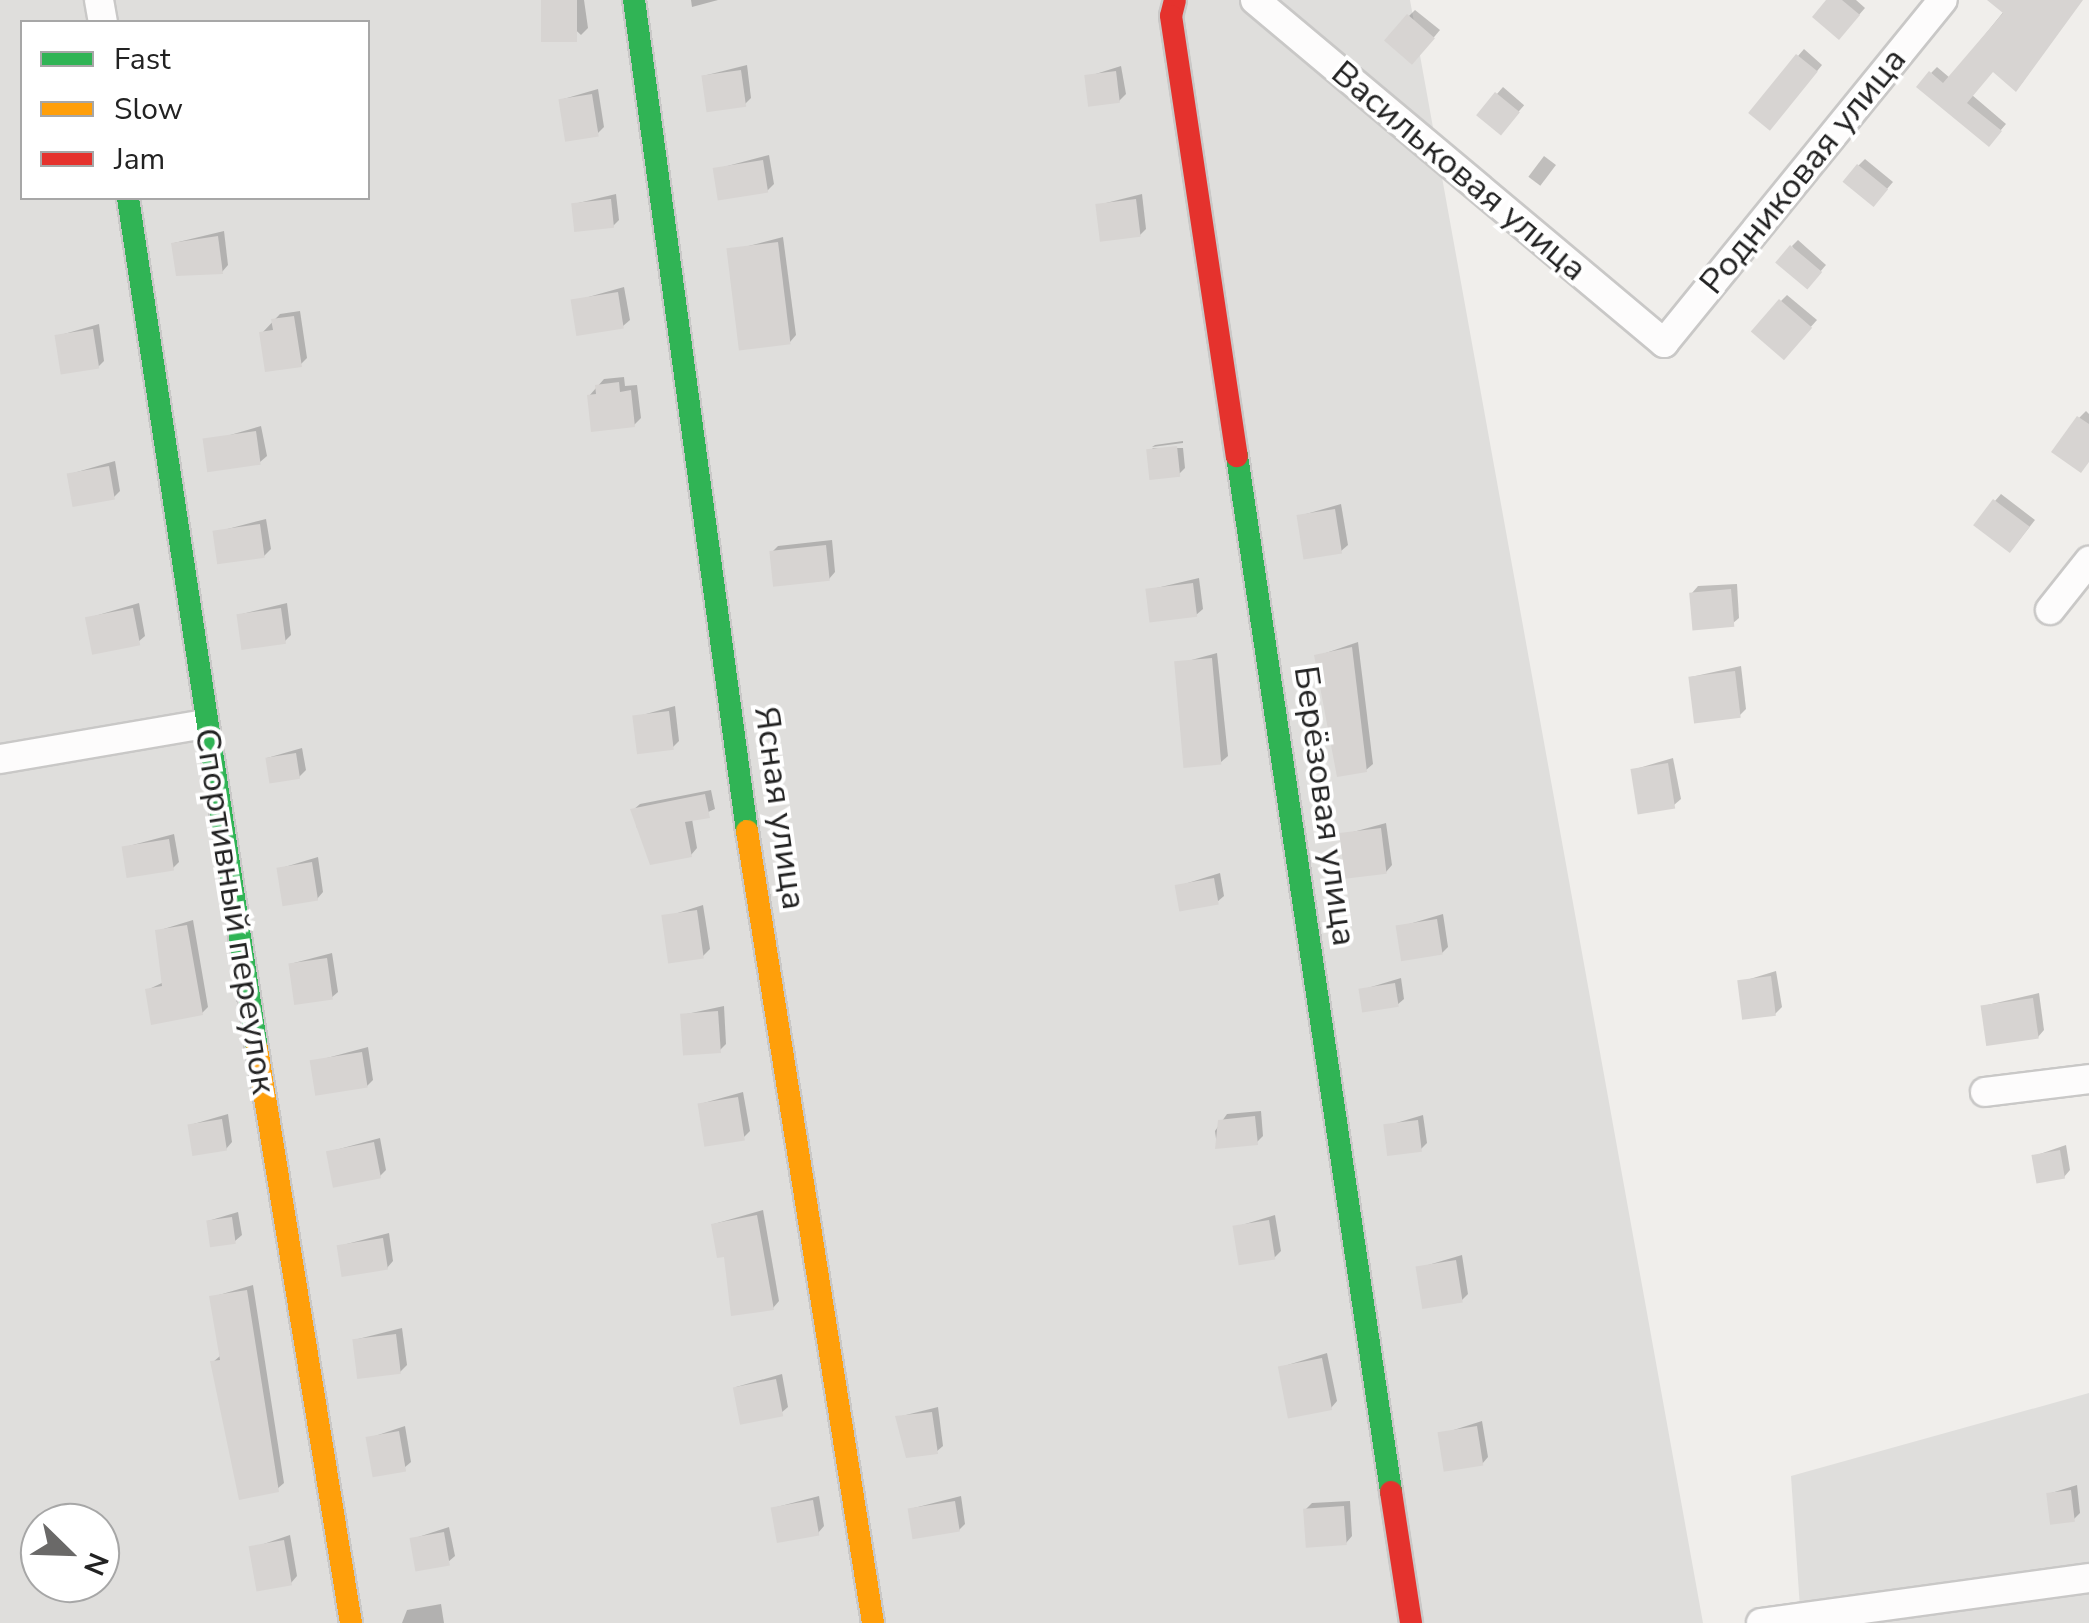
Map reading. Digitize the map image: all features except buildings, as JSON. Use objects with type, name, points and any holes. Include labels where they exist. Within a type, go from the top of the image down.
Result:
[{"type":"street","name":"Ясная улица","points":[[634,0],[757,902],[873,1623]]},
{"type":"street","name":"Берёзовая улица","points":[[1174,0],[1171,16],[1411,1623]]},
{"type":"street","name":"Васильковая улица","points":[[1255,0],[1664,343]]},
{"type":"street","name":"Родниковая улица","points":[[1664,343],[1943,0]]},
{"type":"street","name":"Спортивный переулок","points":[[128,200],[204,724],[351,1623]]},
{"type":"street","points":[[2050,610],[2089,561]]},
{"type":"street","points":[[0,759],[204,724]]},
{"type":"street","points":[[1985,1092],[2089,1079]]},
{"type":"street","points":[[1761,1623],[2089,1578]]},
{"type":"shaded area","points":[[0,0],[1410,0],[1703,1623],[0,1623]]},
{"type":"shaded area","points":[[2089,1393],[2089,1623],[1801,1623],[1791,1476]]},
{"type":"traffic: fast","points":[[634,0],[747,831]]},
{"type":"traffic: fast","points":[[128,200],[257,1049]]},
{"type":"traffic: fast","points":[[1237,456],[1391,1492]]},
{"type":"traffic: slow","points":[[747,831],[873,1623]]},
{"type":"traffic: slow","points":[[257,1049],[351,1623]]},
{"type":"traffic: jam","points":[[1175,0],[1171,16],[1237,456]]},
{"type":"traffic: jam","points":[[1391,1492],[1411,1623]]}]
